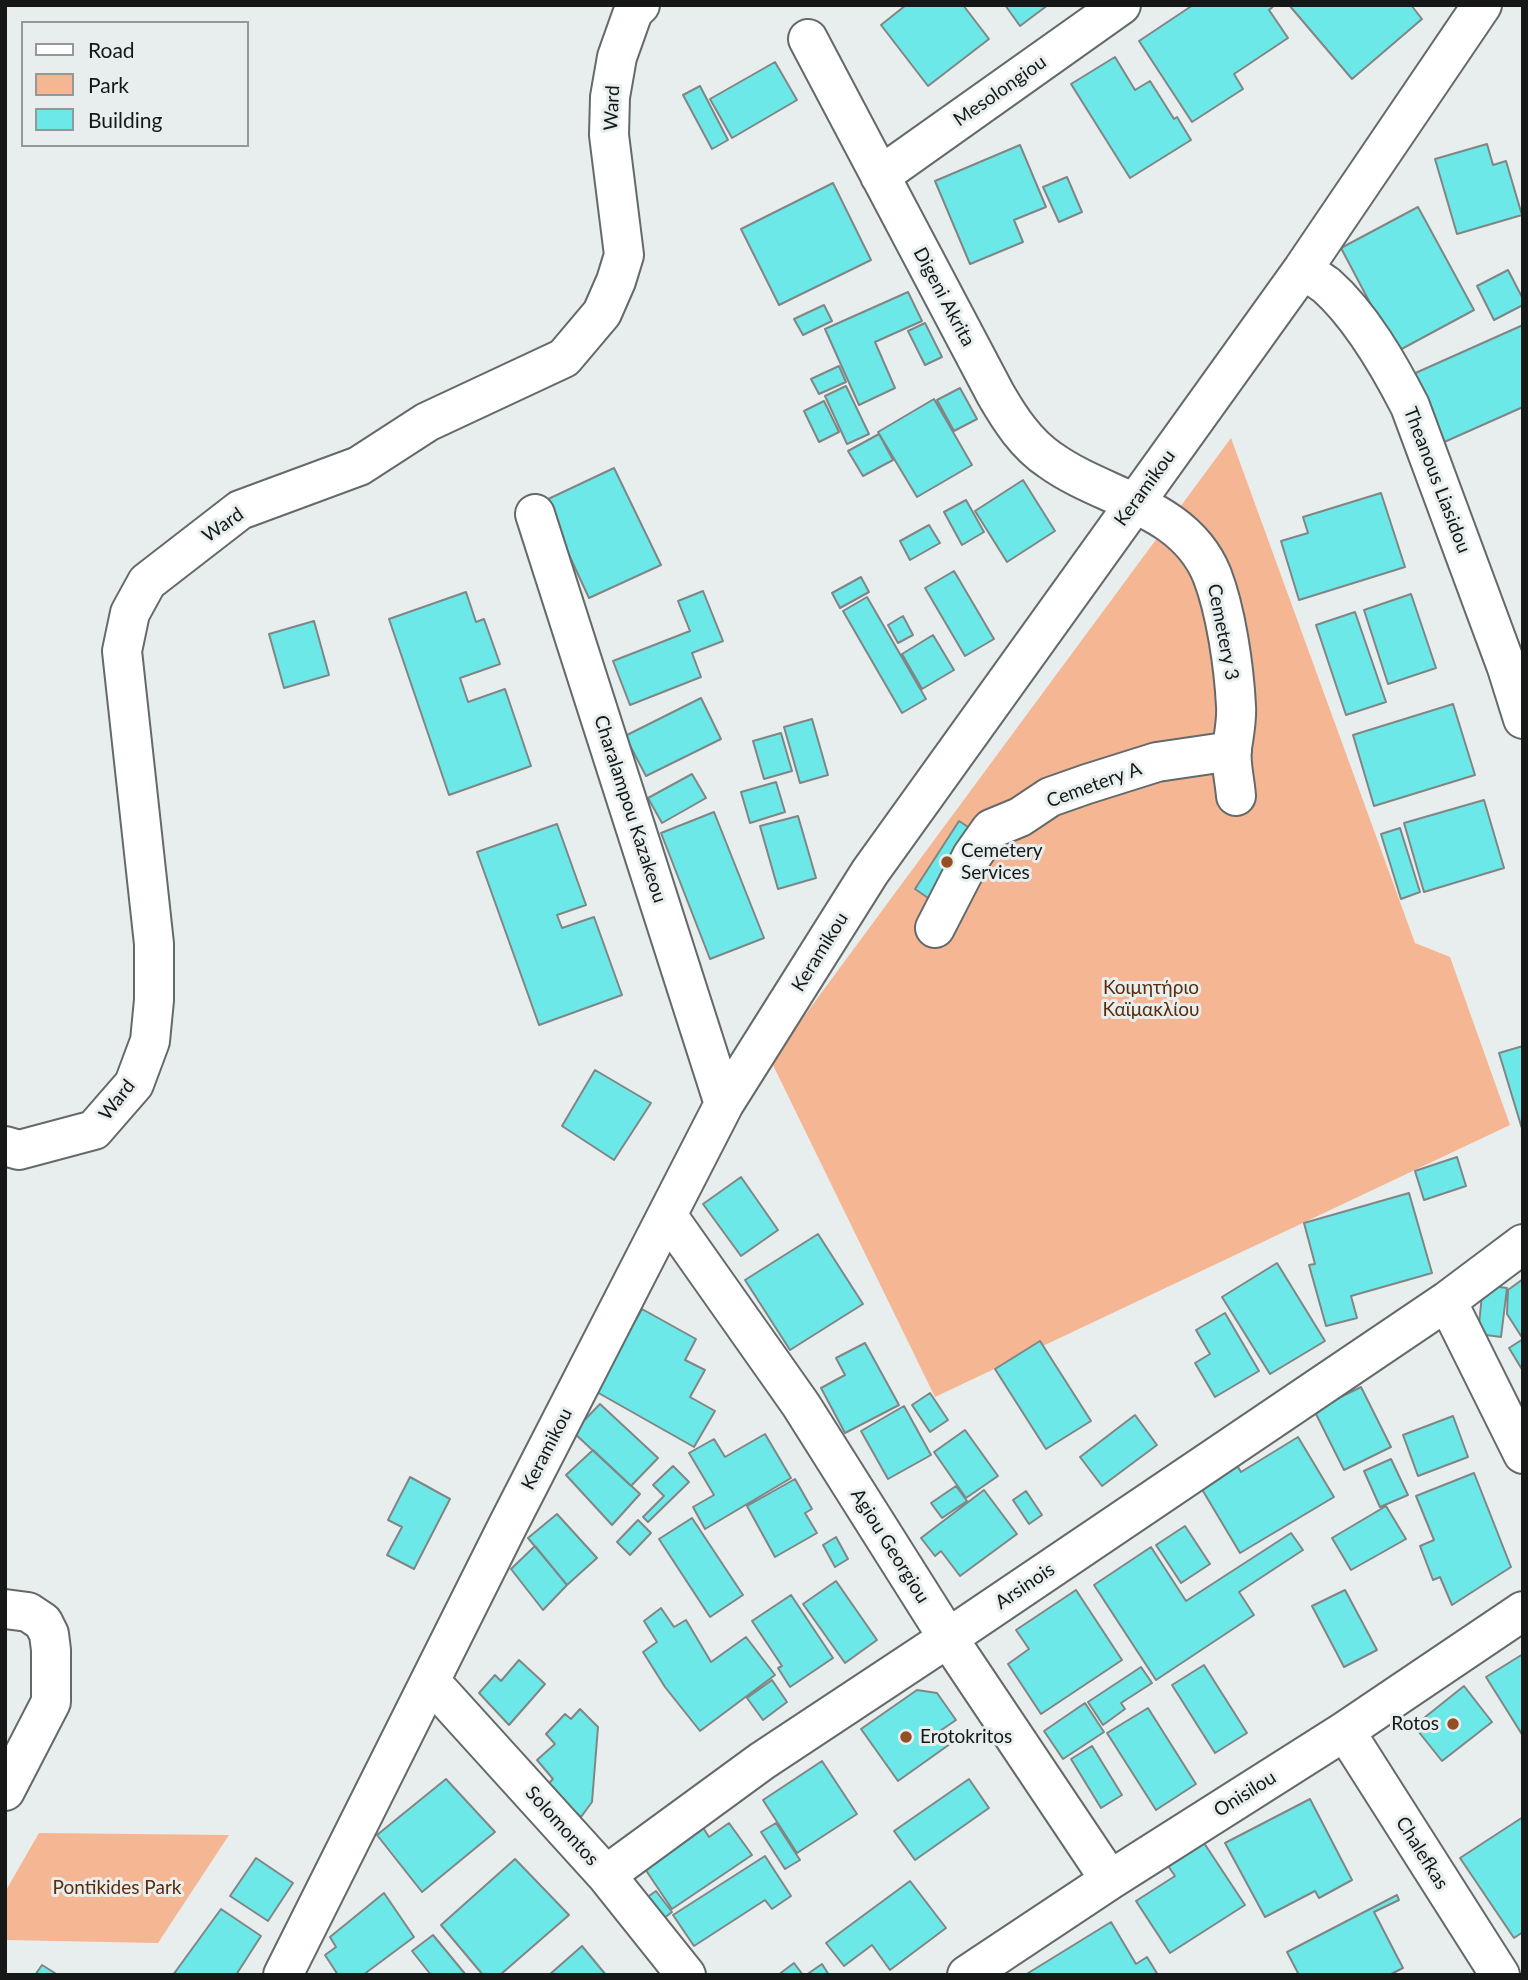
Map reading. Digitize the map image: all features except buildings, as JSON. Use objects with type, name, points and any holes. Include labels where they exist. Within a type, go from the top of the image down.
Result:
[{"type":"street","name":"Ward","points":[[5,1146],[19,1150],[94,1130],[134,1084],[150,1041],[154,1000],[154,944],[122,651],[130,613],[147,582],[240,510],[359,466],[427,422],[564,358],[602,313],[617,281],[624,255],[609,135],[610,97],[617,57],[633,12],[640,5]]},
{"type":"street","name":"Mesolongiou","points":[[880,176],[1121,5]]},
{"type":"street","name":"Keramikou","points":[[286,1973],[520,1501],[724,1104],[870,872],[1303,269],[1482,5]]},
{"type":"street","name":"Digeni Akrita","points":[[808,39],[1010,419],[1047,459],[1071,474],[1135,502]]},
{"type":"street","name":"Theanous Liasidou","points":[[1303,269],[1326,286],[1343,304],[1379,351],[1410,407],[1515,666],[1523,719]]},
{"type":"street","name":"Cemetery 3","points":[[1135,502],[1181,530],[1196,546],[1212,574],[1223,615],[1237,707],[1232,751],[1236,796]]},
{"type":"street","name":"Charalampou Kazakeou","points":[[535,514],[724,1104]]},
{"type":"street","name":"Cemetery A","points":[[936,928],[971,856],[991,830],[1020,817],[1050,797],[1087,784],[1157,762],[1232,751]]},
{"type":"street","name":"Agiou Georgiou","points":[[667,1215],[801,1405],[948,1638],[1110,1880]]},
{"type":"street","name":"Arsinois","points":[[606,1875],[762,1761],[1447,1301],[1523,1244]]},
{"type":"street","points":[[1447,1301],[1523,1454]]},
{"type":"street","points":[[5,1609],[28,1612],[43,1622],[49,1634],[51,1650],[51,1702],[20,1736],[5,1791]]},
{"type":"street","name":"Onisilou","points":[[967,1975],[1110,1880],[1345,1731],[1523,1611]]},
{"type":"street","name":"Solomontos","points":[[431,1682],[606,1875],[686,1975]]},
{"type":"street","name":"Chalefkas","points":[[1345,1731],[1501,1975]]},
{"type":"street","points":[[1501,1975],[1523,1961]]},
{"type":"green space","name":"Κοιμητήριο Καϊμακλίου","points":[[1231,438],[1415,943],[1450,957],[1510,1125],[935,1397],[771,1061]]},
{"type":"green space","name":"Pontikides Park","points":[[39,1833],[229,1835],[158,1943],[5,1940],[5,1892]]},
{"type":"place","name":"Cemetery Services","points":[[947,862]]},
{"type":"place","name":"Rotos","points":[[1453,1724]]},
{"type":"place","name":"Erotokritos","points":[[906,1737]]}]
